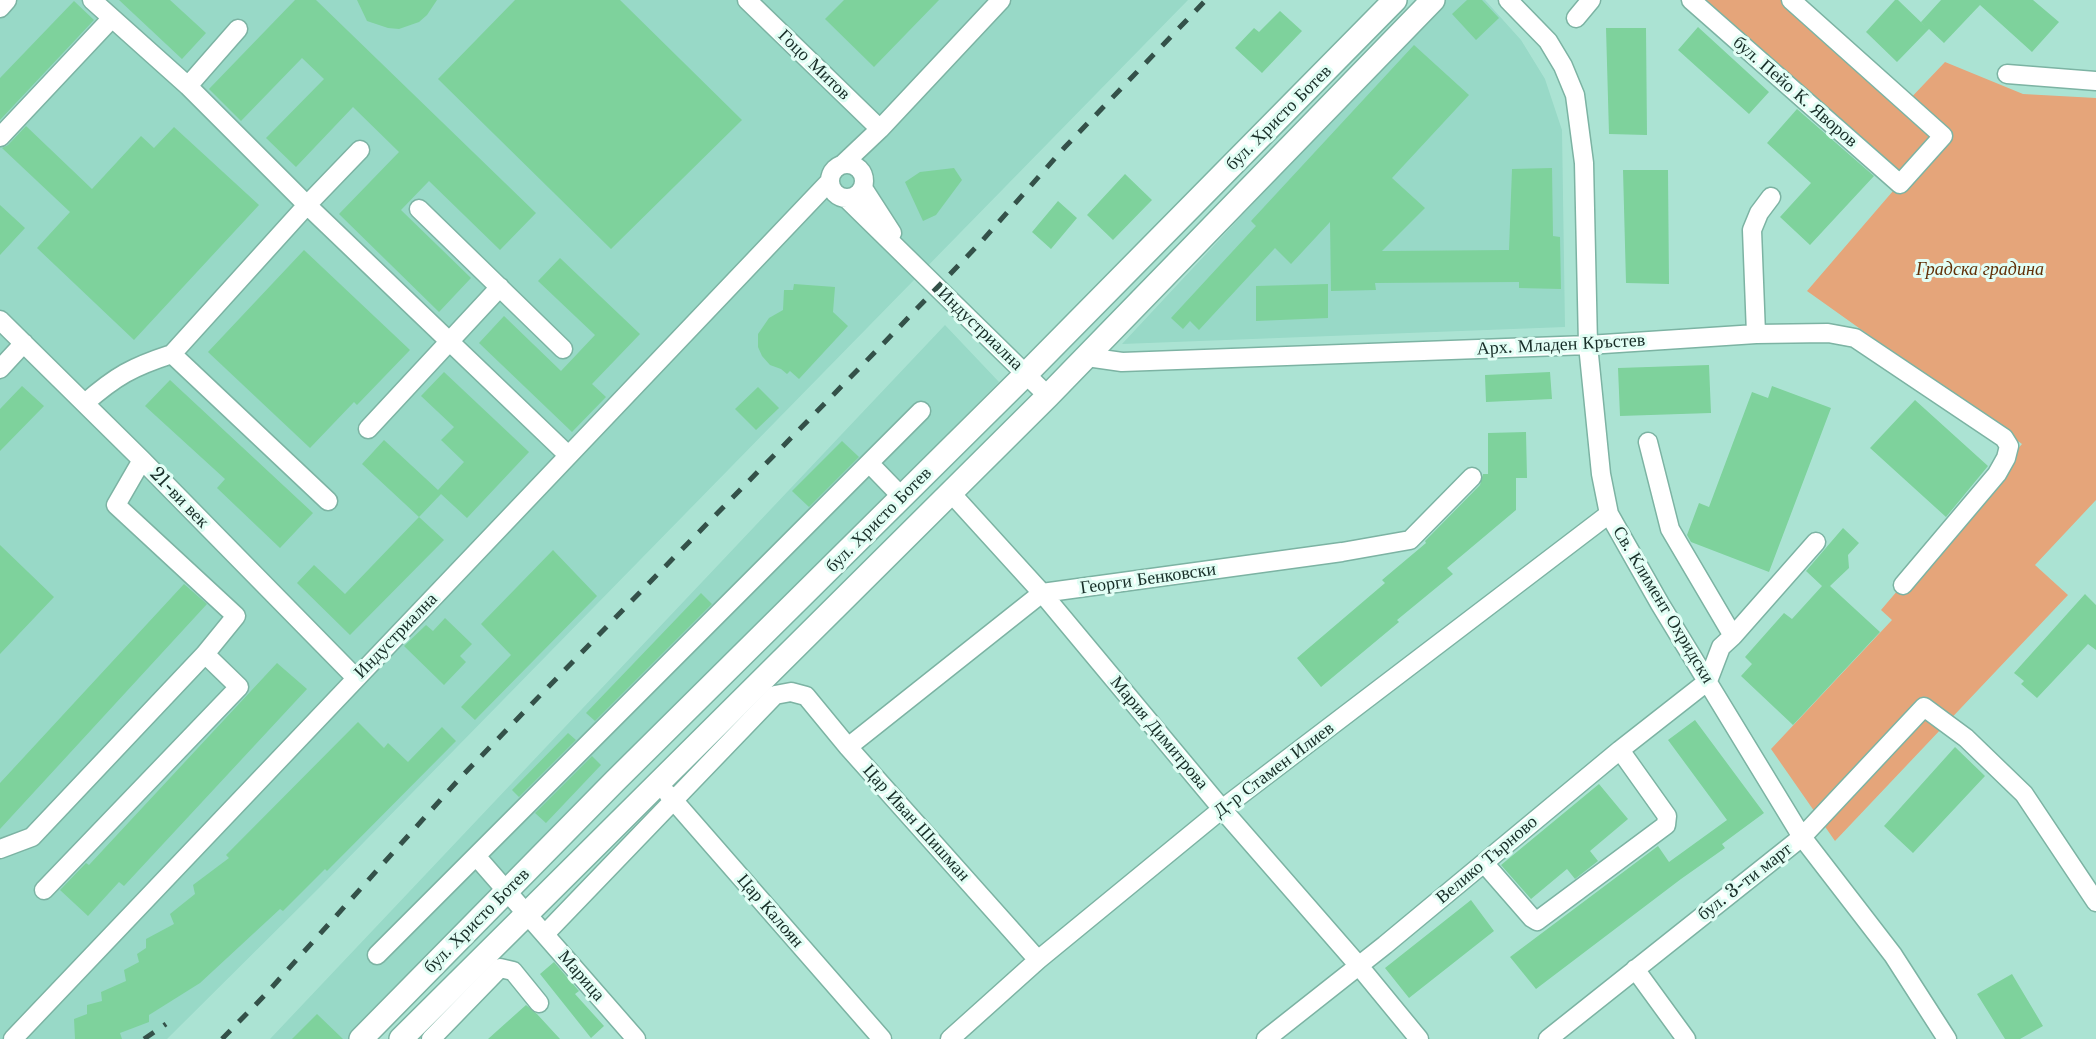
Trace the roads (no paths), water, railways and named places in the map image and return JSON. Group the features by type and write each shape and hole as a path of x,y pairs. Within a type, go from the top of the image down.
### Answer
{"main road":[{"name":"бул. Христо Ботев","path":"361,1039 615,781 1026,374 1395,0"},
{"name":"бул. Христо Ботев","path":"401,1039 1048,396 1433,0"}],"street":[{"path":"0,8 7,0"},
{"path":"92,0 188,86 307,205 568,455"},
{"name":"Гоцо Митов","path":"747,0 880,129"},
{"path":"880,129 863,184 856,196 838,191 834,170 880,129 1001,0"},
{"name":"Св. Климент Охридски","path":"1508,0 1548,41 1563,66 1575,95 1584,163 1588,345 1601,474 1609,514 1660,604 1802,837 1893,955 1947,1039"},
{"path":"1576,18 1591,0"},
{"name":"бул. Пейо К. Яворов","path":"1691,0 1900,184 1943,136 1791,0"},
{"path":"0,137 113,18"},
{"path":"188,86 238,29"},
{"path":"2007,74 2096,81"},
{"path":"85,403 125,371 172,354 360,150"},
{"path":"843,164 858,167 863,175 863,184"},
{"name":"Индустриална","path":"863,184 911,262"},
{"name":"Индустриална","path":"13,1039 779,232 838,191 1048,396"},
{"path":"1756,334 1752,230 1759,213 1772,197"},
{"path":"419,209 563,349"},
{"path":"368,429 500,287"},
{"name":"21-ви век","path":"0,320 356,678"},
{"name":"Арх. Младен Кръстев","path":"1087,356 1122,362 1588,345 1756,334 1828,333 1855,338 2004,438 2009,446 1997,474 1902,584"},
{"path":"0,369 24,343"},
{"path":"172,354 328,501"},
{"path":"377,956 921,411"},
{"path":"1647,442 1670,529 1733,636"},
{"path":"0,849 32,837 205,654 236,616 116,505 142,460"},
{"path":"870,464 902,497"},
{"name":"Георги Бенковски","path":"1042,593 1342,552 1410,540 1472,477"},
{"name":"Мария Димитрова","path":"951,493 1042,593 1419,1039"},
{"name":"Д-р Стамен Илиев","path":"950,1039 1038,960 1222,809 1609,514"},
{"path":"1708,681 1721,648 1816,542"},
{"path":"848,747 1042,593"},
{"path":"44,890 239,687 205,654"},
{"name":"Велико Търново","path":"1266,1039 1708,681"},
{"name":"Цар Иван Шишман","path":"674,801 775,695 791,692 806,696 848,747 1038,960"},
{"name":"бул. 3-ти март","path":"1548,1039 1802,837 1924,707 1966,738 2024,794 2096,902"},
{"path":"1484,863 1537,921 1666,825 1667,816 1620,750"},
{"name":"Цар Калоян","path":"658,783 882,1039"},
{"path":"545,934 674,801"},
{"name":"Марица","path":"476,856 636,1039"},
{"path":"431,1039 500,968 513,971 539,1003"},
{"path":"1636,969 1686,1039"}],"railway":[{"path":"222,1039 265,995 461,777 981,242 1065,147 1206,0"},
{"path":"144,1039 166,1024"}],"park label":[{"name":"Градска градина","path":"1980,270"}]}
